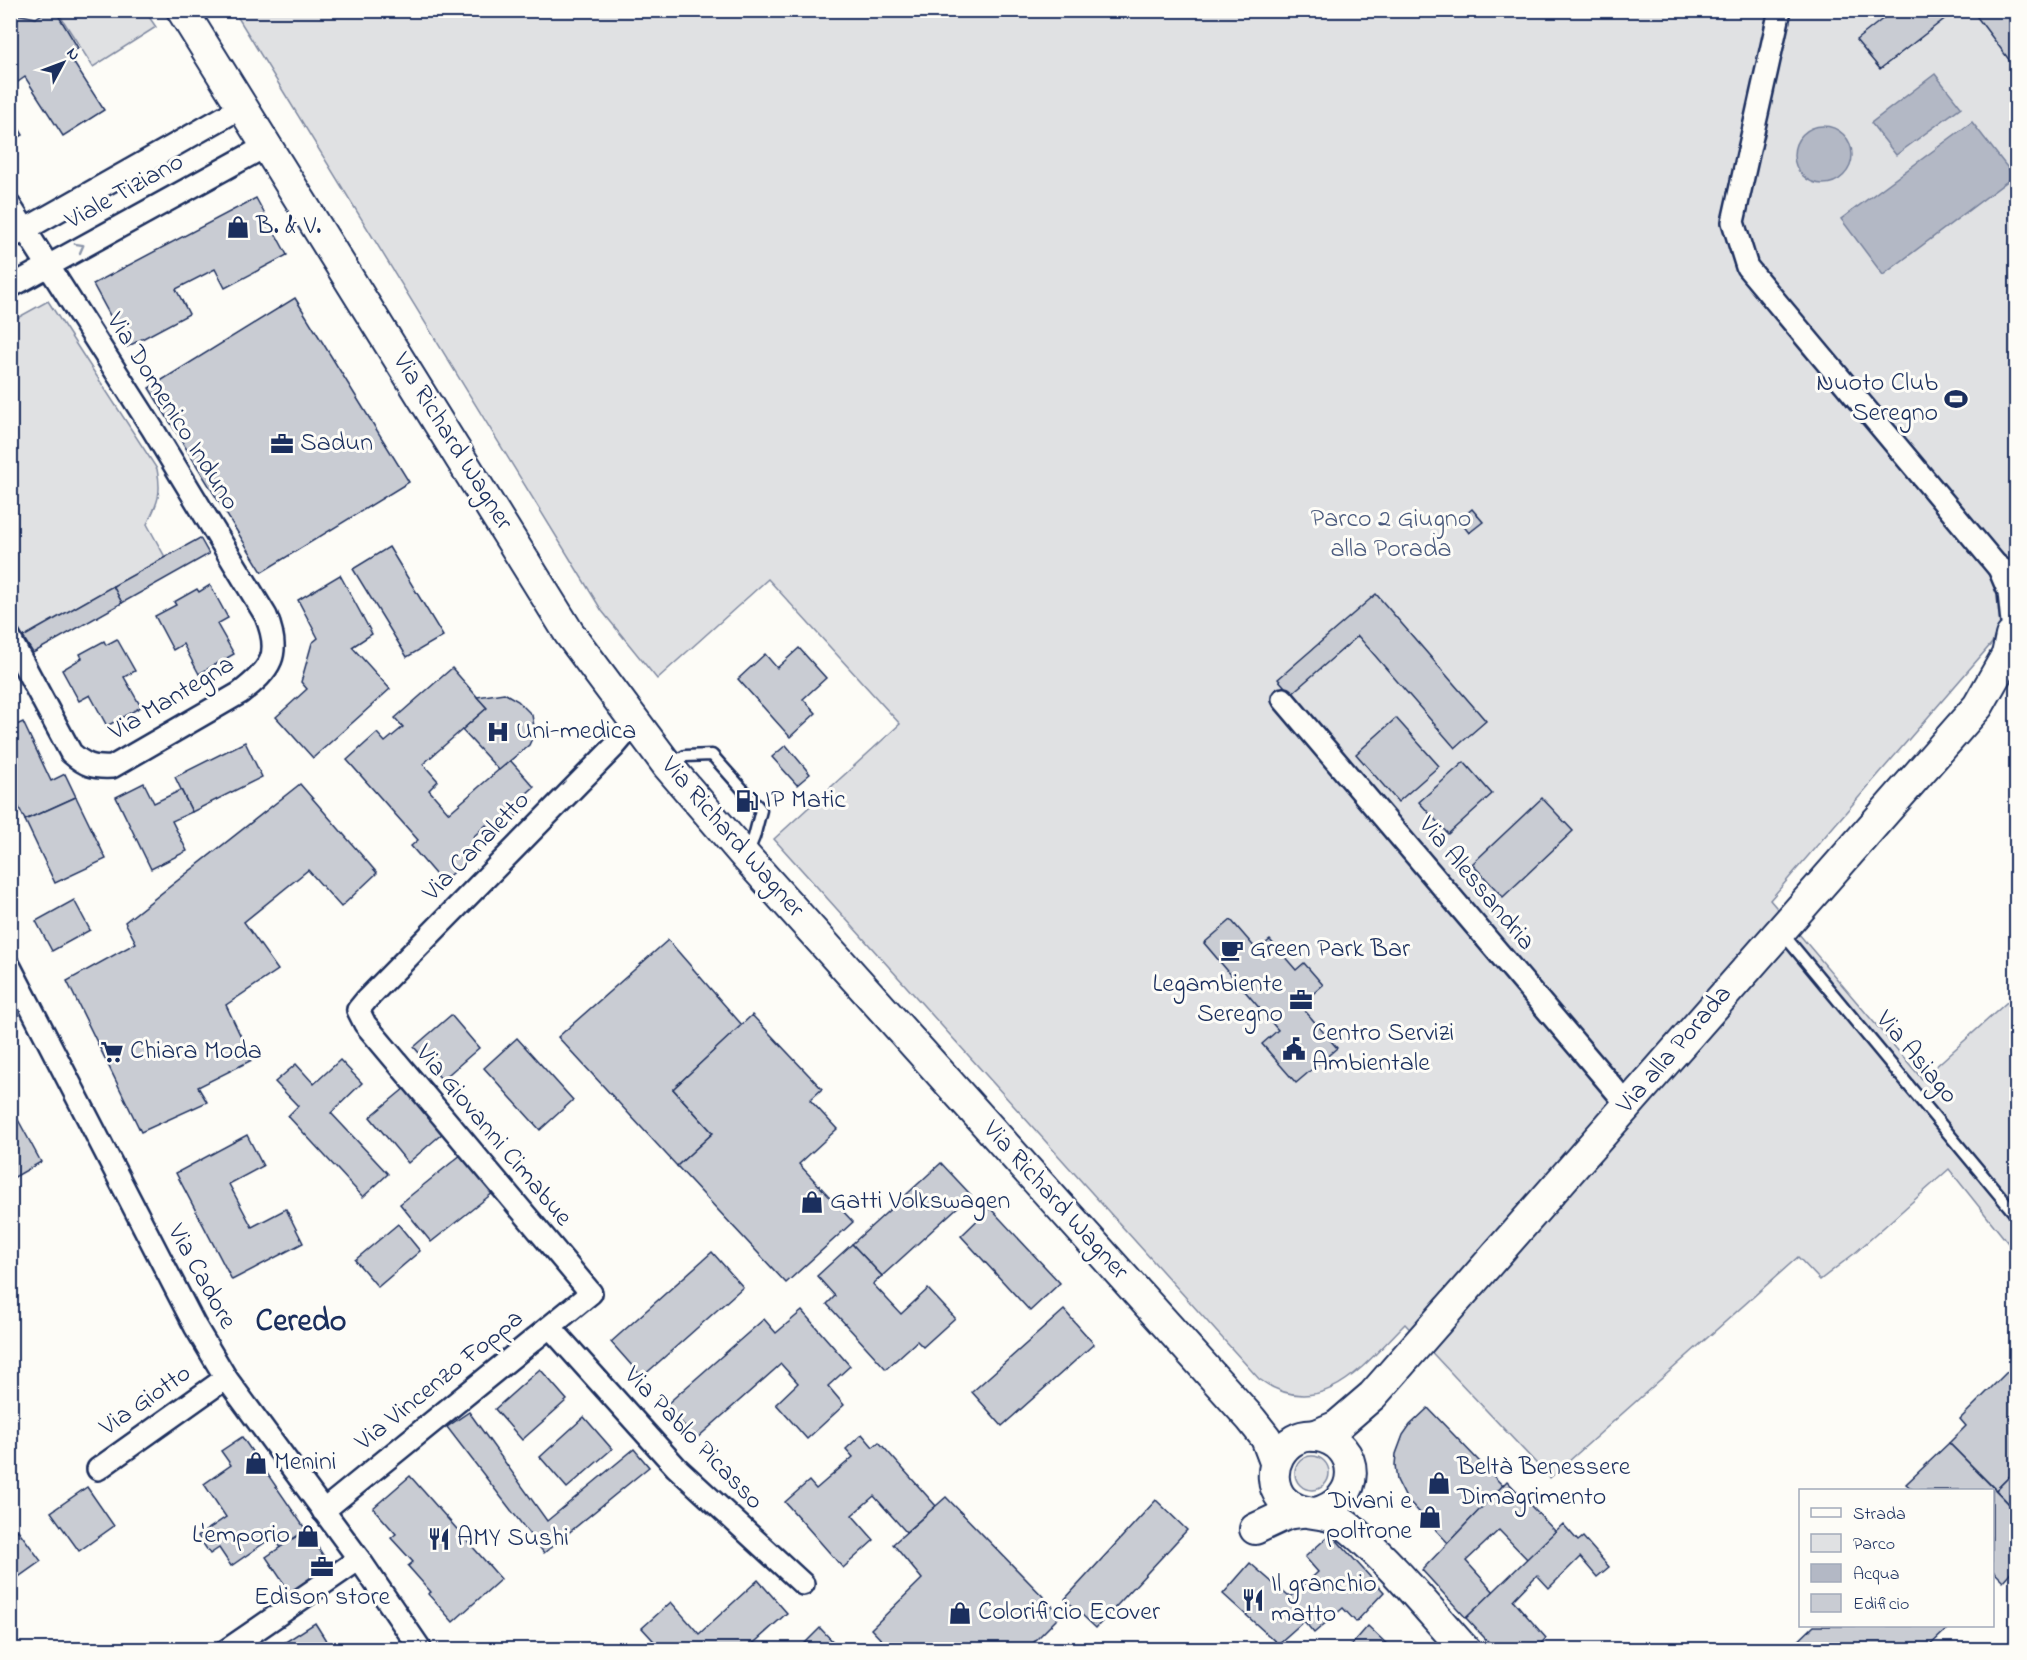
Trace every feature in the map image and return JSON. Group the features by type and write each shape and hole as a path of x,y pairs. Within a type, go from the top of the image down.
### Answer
{"street":[{"name":"Via Richard Wagner","path":"182,10 569,633 635,722 668,766 746,856 1251,1419 1266,1438 1275,1474"},
{"path":"1780,10 1773,31 1733,222 1748,267 1997,566 2009,592 2014,631"},
{"name":"Viale Tiziano","path":"18,234 242,107"},
{"name":"Viale Tiziano","path":"10,287 266,146"},
{"name":"Via Domenico Induno","path":"10,206 18,234 48,265 152,428 266,616 273,633 275,651"},
{"path":"1997,566 2016,578"},
{"name":"Via alla Porada","path":"1308,1436 1337,1426 1373,1395 1978,706 2007,655 2014,631"},
{"name":"Via Mantegna","path":"10,639 71,753 82,762 97,768 112,767 240,693 259,678 269,665 275,651"},
{"name":"Via alla Porada","path":"1978,706 2016,682"},
{"name":"Via Alessandria","path":"1283,699 1628,1104"},
{"name":"Via Canaletto","path":"358,1010 613,748 635,722"},
{"name":"Via Cadore","path":"10,967 15,989 195,1326 226,1378 360,1559 421,1650"},
{"name":"Via Giovanni Cimabue","path":"358,1010 365,1024 591,1293"},
{"name":"Via Vincenzo Foppa","path":"323,1511 591,1293"},
{"name":"Via Pablo Picasso","path":"550,1327 676,1467 803,1584"},
{"name":"Via Giotto","path":"98,1469 226,1378"},
{"name":"Via alla Porada","path":"1351,1474 1361,1419 1373,1395"},
{"name":"Via Richard Wagner","path":"1251,1419 1273,1431 1308,1436"},
{"path":"1351,1474 1346,1493 1338,1503 1327,1510 1287,1514 1255,1529 1266,1512 1281,1451 1290,1442 1308,1436 1327,1438 1338,1445 1346,1455 1351,1474 1359,1519 1383,1558"},
{"path":"1275,1474 1282,1498 1291,1506 1334,1518 1350,1528 1383,1558 1465,1650"},
{"path":"227,1650 360,1559"}],"lane":[{"path":"668,766 685,756 712,755 761,810 746,856"},
{"name":"Via Asiago","path":"1780,931 2016,1215"}],"green space":[{"path":"57,11 145,11 156,27 93,67"},
{"name":"Parco 2 Giugno alla Porada","path":"234,11 2016,11 2016,607 1995,635 1992,643 1770,900 1922,1079 2016,994 2016,1253 1949,1169 1855,1253 1820,1280 1798,1257 1550,1478 1405,1324 1357,1371 1340,1384 1322,1392 1302,1395 1281,1391 1259,1379 774,839 900,724 768,579 657,679 602,611"},
{"path":"48,301 157,469 158,498 147,524 165,557 23,637 10,612 10,322"},
{"path":"1312,1456 1324,1461 1329,1473 1324,1485 1312,1490 1300,1485 1295,1473 1300,1461"}],"water":[{"path":"1935,74 1961,107 1896,155 1871,123"},
{"path":"1972,122 2014,176 1883,275 1841,219"},
{"path":"1817,126 1829,126 1844,134 1852,149 1852,161 1844,176 1829,184 1817,184 1802,176 1794,161 1794,149 1802,134"}],"building":[{"path":"48,10 55,10 78,48 68,54 104,110 63,136 25,77 15,84 10,79 11,13 36,18"},
{"path":"1894,10 1956,10 1880,69 1856,40"},
{"path":"1977,10 2016,10 2016,69 1974,13"},
{"path":"10,114 23,135 10,142"},
{"path":"256,198 287,255 225,288 215,269 176,289 189,314 127,347 93,284"},
{"path":"295,298 409,482 262,572 149,388"},
{"path":"1472,509 1483,522 1469,533 1459,520"},
{"path":"200,538 209,554 122,603 113,586"},
{"path":"389,547 443,636 407,657 353,569"},
{"path":"340,575 372,634 352,647 390,689 313,758 276,717 307,689 301,682 312,643 318,638 298,600"},
{"path":"210,585 228,618 217,624 234,654 199,674 183,644 173,650 155,616 176,605 174,602 197,589 199,592"},
{"path":"113,586 122,603 33,653 23,637"},
{"path":"1376,594 1486,721 1455,748 1358,636 1291,694 1278,679"},
{"path":"117,639 135,671 124,677 141,707 107,726 90,695 79,701 62,670 82,658 80,654 104,641 106,645"},
{"path":"799,648 826,678 803,699 816,713 790,737 738,679 765,654 777,668"},
{"path":"452,668 487,708 423,764 438,781 429,790 449,813 510,760 534,787 526,794 533,801 494,835 486,825 473,837 478,844 466,854 469,858 442,882 411,846 418,840 347,760 377,733 385,742 403,727 395,718"},
{"path":"504,693 518,701 532,715 535,732 529,745 499,770 462,730 487,708 477,697"},
{"path":"1396,718 1439,766 1398,802 1356,754"},
{"path":"23,722 51,781 65,774 76,797 25,820 10,789 10,728"},
{"path":"245,742 262,777 192,812 175,777"},
{"path":"786,745 810,774 797,785 772,757"},
{"path":"1464,762 1492,794 1448,834 1419,802"},
{"path":"144,783 154,803 181,790 192,812 172,821 187,851 151,869 116,797"},
{"path":"300,784 377,873 341,907 308,870 244,922 278,970 226,1005 252,1060 198,1087 207,1102 141,1132 67,981 136,943 125,922"},
{"path":"76,797 106,859 55,883 25,820"},
{"path":"1542,798 1573,831 1503,897 1472,864"},
{"path":"74,900 90,930 52,951 36,921"},
{"path":"1231,920 1257,950 1270,940 1296,970 1304,963 1323,985 1300,1005 1337,1048 1296,1083 1262,1044 1278,1030 1204,943"},
{"path":"668,940 742,1025 673,1089 713,1133 677,1166 558,1037"},
{"path":"451,1015 479,1048 442,1080 414,1047"},
{"path":"752,1015 822,1089 810,1100 837,1129 799,1164 853,1222 786,1283 677,1166 713,1133 673,1089"},
{"path":"517,1038 573,1100 540,1130 484,1068"},
{"path":"340,1060 362,1083 331,1113 388,1174 363,1197 288,1116 298,1106 275,1082 296,1064 314,1084"},
{"path":"405,1088 443,1133 408,1163 370,1117"},
{"path":"10,1105 41,1162 13,1178 10,1173"},
{"path":"247,1135 263,1166 229,1184 252,1227 286,1209 303,1243 232,1280 176,1173"},
{"path":"467,1150 498,1189 431,1242 400,1204"},
{"path":"941,1163 971,1195 882,1276 852,1244"},
{"path":"990,1208 1060,1283 1030,1311 961,1236"},
{"path":"398,1224 420,1251 378,1287 355,1260"},
{"path":"852,1244 882,1276 873,1284 901,1314 928,1289 955,1318 923,1347 917,1341 886,1369 827,1304 835,1296 817,1276"},
{"path":"712,1252 743,1287 642,1377 611,1342"},
{"path":"1064,1310 1094,1344 1002,1426 972,1392"},
{"path":"802,1311 850,1366 828,1386 844,1405 807,1439 776,1404 798,1383 781,1364 696,1439 666,1405 764,1319 776,1333"},
{"path":"2016,1363 2016,1470 1996,1490 1949,1443 1966,1426 1960,1419"},
{"path":"540,1369 567,1400 522,1440 495,1409"},
{"path":"1428,1408 1503,1486 1448,1543 1406,1498 1397,1480 1396,1454 1403,1435"},
{"path":"469,1412 547,1521 634,1449 649,1467 544,1553 447,1427"},
{"path":"584,1417 612,1449 567,1488 540,1457"},
{"path":"862,1434 873,1447 879,1442 936,1506 906,1532 874,1496 852,1515 874,1540 843,1568 785,1502 809,1481 816,1489 853,1457 846,1449"},
{"path":"242,1437 306,1530 280,1548 273,1537 231,1566 219,1548 210,1554 198,1536 226,1517 204,1484 231,1465 221,1451"},
{"path":"1949,1443 2016,1511 2016,1566 2003,1581 1994,1572 1994,1489 1912,1489 1906,1484"},
{"path":"2016,1470 2016,1511 1996,1490"},
{"path":"410,1476 501,1579 453,1622 428,1594 431,1592 408,1566 413,1562 391,1538 396,1534 373,1508"},
{"path":"1507,1481 1556,1532 1528,1560 1499,1530 1466,1561 1494,1592 1466,1618 1422,1570"},
{"path":"87,1487 114,1526 79,1551 51,1512"},
{"path":"946,1497 1061,1615 1026,1650 891,1650 871,1629 922,1579 893,1544"},
{"path":"1156,1500 1187,1530 1096,1628 1065,1599"},
{"path":"1563,1524 1578,1541 1583,1537 1609,1567 1597,1577 1580,1557 1549,1588 1537,1575 1513,1600 1546,1638 1535,1650 1496,1650 1466,1618"},
{"path":"18,1530 41,1561 10,1583 10,1536"},
{"path":"306,1530 325,1558 322,1573 291,1594 266,1557"},
{"path":"1331,1534 1384,1592 1356,1622 1343,1608 1314,1633 1304,1621 1278,1644 1223,1594 1250,1563 1288,1596 1292,1596 1318,1572 1305,1557"},
{"path":"758,1580 787,1613 746,1650 662,1650 642,1628 671,1602 699,1634"},
{"path":"315,1623 332,1650 273,1650"},
{"path":"1368,1626 1393,1650 1347,1650"},
{"path":"1813,1627 1942,1627 1946,1630 1925,1650 1789,1650"},
{"path":"820,1628 841,1650 798,1650"}],"place":[{"name":"B. & V.","path":"238,227"},
{"name":"Nuoto Club Seregno","path":"1956,399"},
{"name":"Sadun","path":"282,444"},
{"name":"Uni-medica","path":"498,732"},
{"name":"IP Matic","path":"747,801"},
{"name":"Green Park Bar","path":"1232,950"},
{"name":"Legambiente Seregno","path":"1301,1000"},
{"name":"Centro Servizi Ambientale","path":"1294,1049"},
{"name":"Chiara Moda","path":"112,1052"},
{"name":"Gatti Volkswagen","path":"812,1202"},
{"name":"Menini","path":"256,1463"},
{"name":"Beltà Benessere Dimagrimento","path":"1439,1483"},
{"name":"Divani e poltrone","path":"1430,1517"},
{"name":"L'emporio","path":"308,1536"},
{"name":"AMY Sushi","path":"439,1539"},
{"name":"Edison store","path":"322,1567"},
{"name":"Il granchio matto","path":"1253,1600"},
{"name":"Colorificio Ecover","path":"960,1613"}],"district":[{"name":"Ceredo","path":"301,1322"}]}
